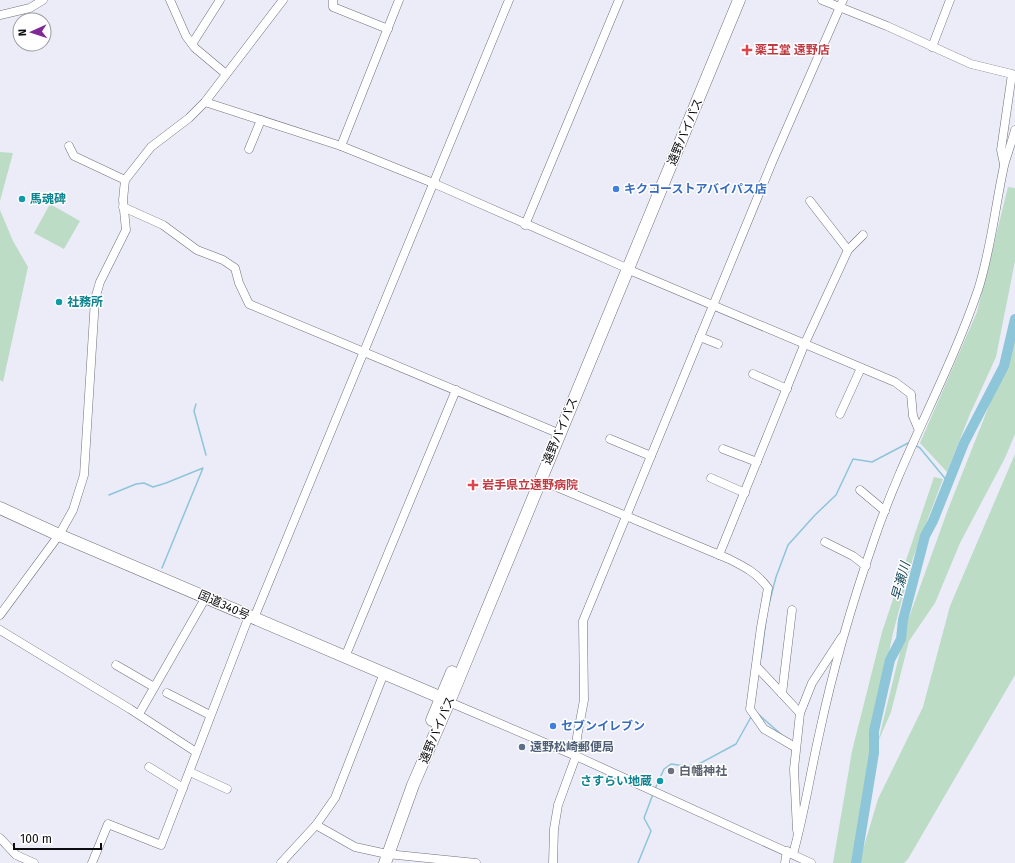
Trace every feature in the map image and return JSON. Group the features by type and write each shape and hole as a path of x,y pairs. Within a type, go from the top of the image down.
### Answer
{"highway":[{"name":"遠野バイパス","path":"383,858 396,809 540,480 732,0"},
{"name":"遠野バイパス","path":"445,700 553,431 739,0"},
{"name":"国道340号","path":"0,508 59,535 445,700"}],"street":[{"path":"0,15 30,8 43,0"},
{"path":"170,0 186,36 192,44 226,74"},
{"path":"192,44 220,0"},
{"path":"0,615 59,535 73,510 84,475 95,299 100,282 126,230 123,207 123,190 125,180 151,147 189,118 205,102 283,0"},
{"path":"333,0 333,7 388,29"},
{"path":"342,146 399,0"},
{"path":"92,863 108,824 161,845 190,772 210,715 509,0"},
{"path":"525,225 619,0"},
{"path":"822,0 841,3 971,64 1012,74 1001,150 1004,165"},
{"path":"932,47 950,0"},
{"path":"553,863 554,829 558,805 576,756 577,737 584,700 583,621 700,337 841,3"},
{"path":"205,102 342,146 433,183 525,225 895,382 911,394 914,416 918,428"},
{"path":"249,149 261,120"},
{"path":"785,863 793,854 798,837 819,735 846,630 866,566 885,511 918,428 962,334 978,288 986,259 1004,165 1015,130"},
{"path":"69,146 74,156 125,180"},
{"path":"810,201 848,250"},
{"path":"123,207 163,225 197,250 223,260 235,268 239,283 249,304 553,431"},
{"path":"719,555 805,343 848,250 863,235"},
{"path":"700,337 718,344"},
{"path":"840,414 861,368"},
{"path":"753,374 787,389"},
{"path":"346,657 456,390"},
{"path":"610,439 651,456"},
{"path":"723,450 757,462"},
{"path":"711,478 744,493"},
{"path":"540,480 719,555 750,569 760,577 768,588 750,709 764,729 795,747"},
{"path":"860,490 885,511"},
{"path":"826,542 853,556 866,566"},
{"path":"138,714 206,597"},
{"path":"782,694 792,610"},
{"path":"0,630 138,714 196,752"},
{"path":"798,837 794,769 795,747 800,713 812,683 846,630"},
{"path":"116,664 154,687"},
{"path":"756,666 800,713"},
{"path":"281,863 316,825 335,798 384,673"},
{"path":"167,692 210,715"},
{"path":"445,700 576,756 811,863"},
{"path":"149,767 183,788"},
{"path":"190,772 226,789"},
{"path":"316,825 355,847 383,858 476,863"},
{"path":"0,838 16,855 34,863"}],"green space":[{"path":"0,152 13,153 0,201"},
{"path":"1008,187 1015,188 1015,261 996,357 970,414 947,472 920,443 977,312"},
{"path":"50,204 80,221 64,249 34,233"},
{"path":"0,210 13,241 28,267 3,382 0,380"},
{"path":"1015,340 1015,434 1005,458 960,543 935,603 909,641 891,712 878,742 907,623 947,512"},
{"path":"1015,454 1015,675 908,859 904,863 859,863 878,799 923,707 950,606"},
{"path":"934,477 943,479 913,558 893,633 872,732 862,819 852,863 833,863 852,751 882,632"}],"waterway":[{"name":"早瀬川","path":"856,863 874,753 874,731 890,660 901,639 903,620 925,536 933,521 964,443 1004,366 1015,319"},
{"path":"196,404 194,411 206,455"},
{"path":"768,608 776,577 788,545 815,515 836,495 853,459 872,462 910,442"},
{"path":"915,445 920,448 948,482"},
{"path":"109,495 136,484 144,483 153,487 203,468 162,568"},
{"path":"761,658 766,620"},
{"path":"757,713 783,736"},
{"path":"655,789 664,769 671,764 685,766 697,765 736,744 751,717"},
{"path":"638,863 651,831 644,818 653,794"}],"place":[{"name":"薬王堂 遠野店","path":"747,50"},
{"name":"キクコーストアバイパス店","path":"616,189"},
{"name":"馬魂碑","path":"22,199"},
{"name":"社務所","path":"59,302"},
{"name":"岩手県立遠野病院","path":"473,485"},
{"name":"セブンイレブン","path":"553,726"},
{"name":"遠野松崎郵便局","path":"522,747"},
{"name":"白幡神社","path":"671,771"},
{"name":"さすらい地蔵","path":"660,781"}]}
